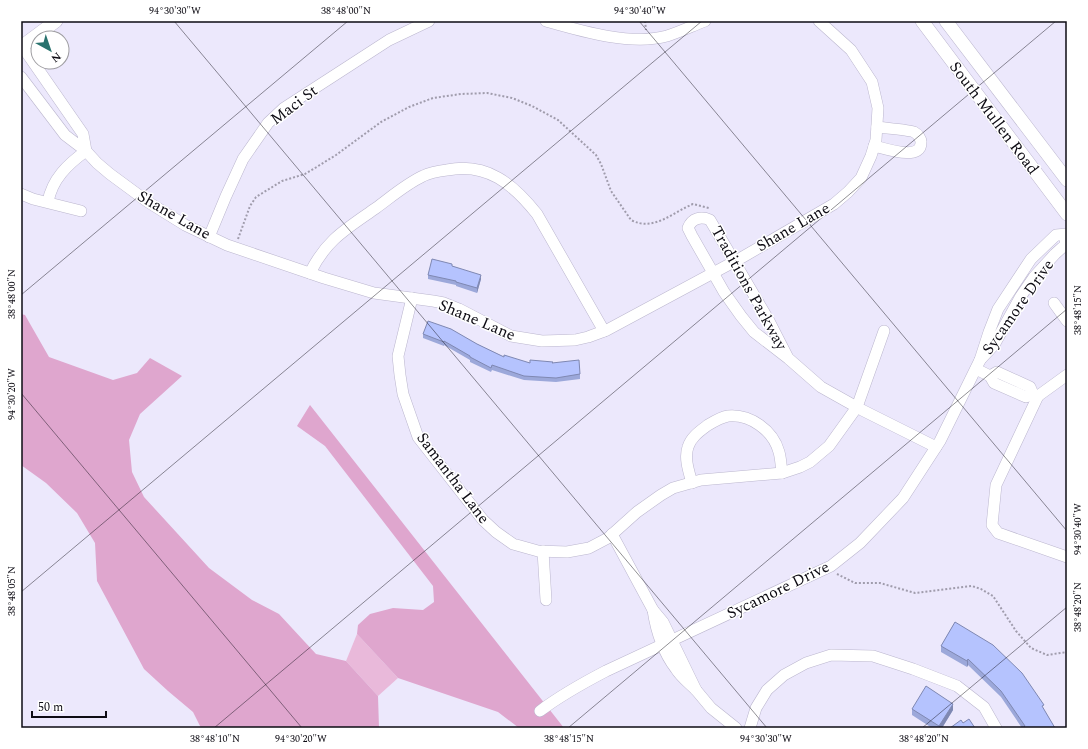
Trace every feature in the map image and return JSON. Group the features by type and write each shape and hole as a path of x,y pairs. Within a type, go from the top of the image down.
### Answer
{"street":[{"path":"48,202 50,192 61,172 86,151 83,134 22,46 56,21"},
{"name":"Maci St","path":"209,236 243,159 268,123 284,108 389,40 429,21"},
{"path":"546,21 587,33 634,39 666,36 704,21"},
{"name":"Shane Lane","path":"21,77 65,135 86,151 110,174 172,218 209,236 228,245 310,274 374,293 433,301 449,305 511,336 527,340 568,340 588,337 604,331 735,261 834,204 861,178 871,156 877,127 878,108 872,82 852,50 819,21"},
{"name":"South Mullen Road","path":"922,21 1067,214"},
{"name":"South Mullen Road","path":"946,21 1067,180"},
{"path":"874,146 909,154 917,151 921,142 919,136 914,132 877,127"},
{"path":"310,274 321,253 337,235 406,186 426,175 440,171 456,168 474,168 500,178 512,187 533,208 604,331"},
{"path":"21,194 81,211"},
{"name":"Traditions Parkway","path":"789,359 735,261 710,220 703,217 690,223 688,228 713,273 732,304 754,332 789,359 821,387 857,408 936,447"},
{"name":"Sycamore Drive","path":"540,711 553,701 583,683 831,566 860,543 903,498 936,447 978,364 998,309 1031,259 1056,236 1067,234 1065,245 1034,277 1021,296 994,345 978,364"},
{"path":"1011,289 1021,296"},
{"name":"Samantha Lane","path":"412,298 398,356 403,394 418,437 496,532 513,544 538,551 567,552 589,548 612,534 637,512 673,488 701,480 782,473 800,468 810,462 829,446 857,408 884,331"},
{"path":"1054,303 1067,321"},
{"path":"978,364 990,376 997,372 1030,387 1035,395"},
{"path":"1067,375 1035,395 996,485 992,525 998,533 1067,557"},
{"path":"692,483 686,458 688,446 696,433 726,416 740,417 756,422 765,431 774,442 779,452 782,473"},
{"path":"612,534 653,610 656,626 668,643 676,670 712,708 736,728"},
{"path":"543,551 546,600"},
{"path":"750,728 756,708 767,690 784,675 806,663 831,655 873,656 913,669 957,686 984,707 996,728"}],"path":[{"path":"238,240 250,206 256,197 282,181 305,174 336,155 381,122 409,107 433,98 451,94 487,93 512,98 551,115 596,155 611,191 635,222 650,225 663,220 693,204 709,208"},
{"path":"837,574 855,583 880,583 915,593 972,586 981,588 993,596 1016,631 1031,648 1047,655 1067,652"}],"shaded area":[{"path":"21,314 25,315 49,357 113,380 137,373 150,358 182,376 140,414 129,440 132,472 144,497 209,568 252,600 279,614 316,654 346,661 378,696 379,728 201,728 193,712 144,669 97,581 95,543 77,513 46,483 21,465"},
{"path":"310,405 564,728 519,728 498,712 398,678 357,634 358,625 370,614 393,608 423,610 434,602 433,586 325,446 297,426"},
{"path":"357,634 398,678 378,696 346,661"}],"building":[{"path":"432,259 452,264 452,266 481,275 477,288 456,281 428,275"},
{"path":"428,321 451,329 504,357 504,355 530,363 530,360 553,362 552,363 579,360 580,374 556,378 524,376 492,365 491,368 444,341 423,334"},
{"path":"955,622 993,645 1022,673 1044,705 1042,706 1055,728 1023,728 1025,726 1001,691 968,659 967,661 941,646"},
{"path":"926,686 953,704 939,726 912,709"},
{"path":"969,719 975,728 950,728 961,720 963,723"}]}
